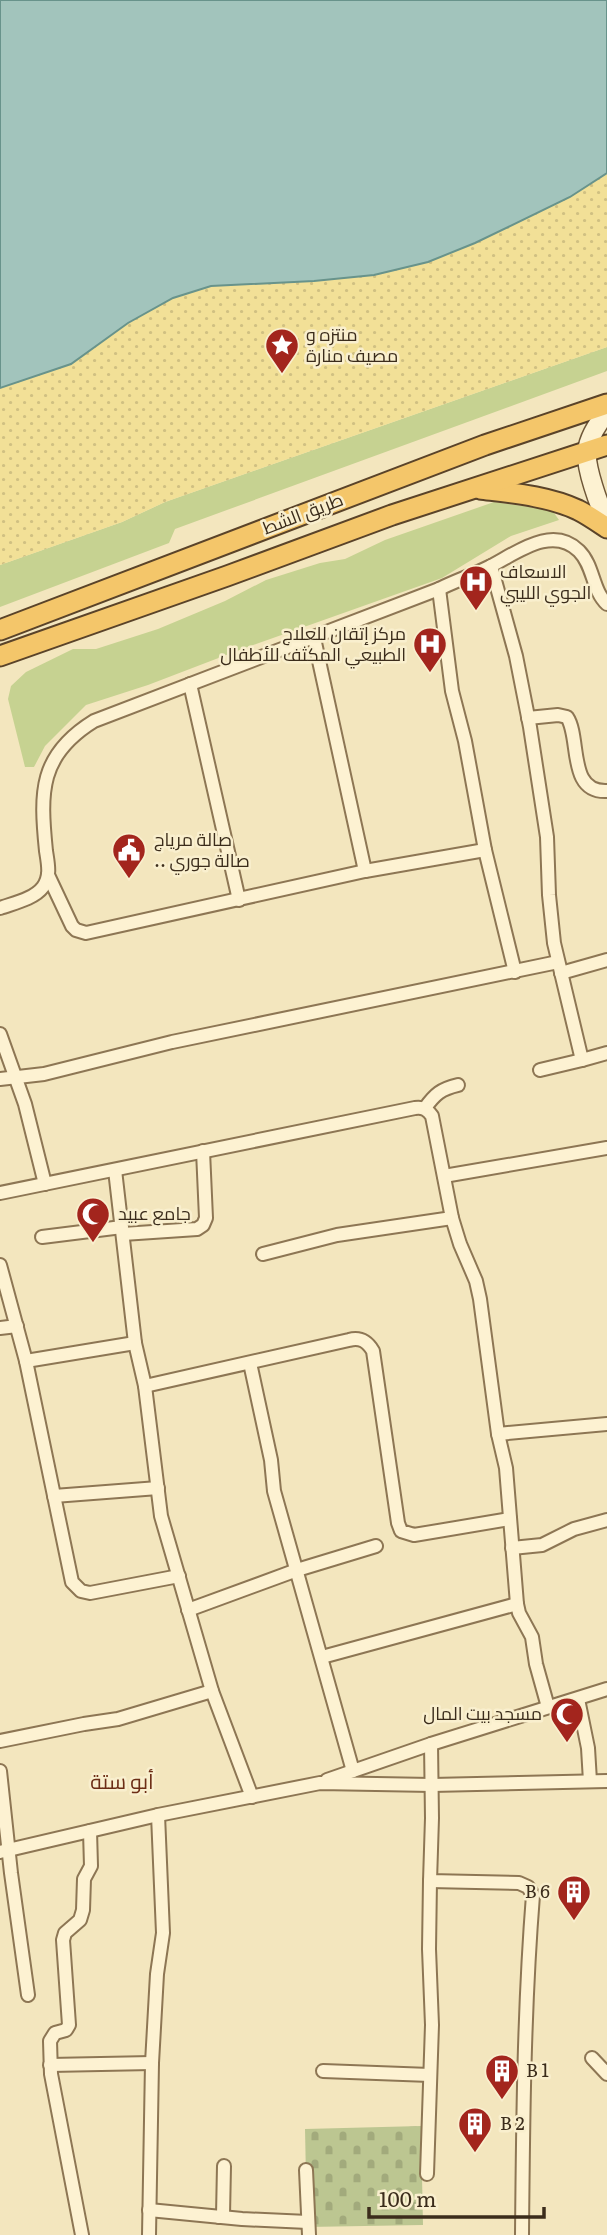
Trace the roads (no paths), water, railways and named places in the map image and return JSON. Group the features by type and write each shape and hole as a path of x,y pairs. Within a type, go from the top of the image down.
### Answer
{"highway":[{"name":"طريق الشط","path":"0,629 377,485 607,404"},
{"name":"طريق الشط","path":"0,656 472,488 607,445"},
{"path":"472,488 527,495 568,506 607,528"}],"main road":[{"path":"607,412 601,431 587,452 595,491 607,520"},
{"path":"561,419 601,431"}],"street":[{"path":"485,850 365,872 92,932 81,932 69,922 48,875 43,796 49,771 61,749 80,729 94,721 439,589 491,566 527,546 546,541 561,541 575,548 585,558 599,594 607,604"},
{"path":"491,566 516,656 528,718 547,837 548,895 554,943 582,1060"},
{"path":"439,589 452,691 465,741 485,850 515,972"},
{"path":"314,638 365,872"},
{"path":"190,684 239,900"},
{"path":"528,718 558,715 566,717 571,724 577,762 583,779 593,789 607,791"},
{"path":"0,908 34,895 43,887 48,875"},
{"path":"0,1079 44,1074 172,1042 515,972 607,960"},
{"path":"0,1034 16,1077 45,1184"},
{"path":"540,1070 607,1053"},
{"path":"425,1108 434,1094 441,1089 458,1085"},
{"path":"0,1193 425,1108 432,1116 452,1219 478,1290 498,1434 506,1468 517,1604 532,1637 536,1664 548,1707"},
{"path":"444,1175 607,1148"},
{"path":"42,1237 122,1230 197,1229 203,1225 206,1218 203,1152"},
{"path":"115,1170 135,1343 145,1386 161,1516 212,1691 252,1797"},
{"path":"263,1254 337,1235 452,1219"},
{"path":"0,1265 26,1361 72,1582 81,1591 94,1593 179,1576"},
{"path":"0,1328 17,1326"},
{"path":"145,1386 360,1339 373,1351 401,1531 414,1535 510,1519"},
{"path":"26,1361 135,1343"},
{"path":"250,1363 271,1460 274,1491 353,1771"},
{"path":"498,1434 607,1424"},
{"path":"54,1496 158,1488"},
{"path":"512,1548 542,1545 574,1529 607,1520"},
{"path":"188,1610 297,1570 376,1546"},
{"path":"322,1657 517,1604"},
{"path":"5,1851 158,1815 320,1783 431,1744 607,1689"},
{"path":"0,1741 118,1719 212,1691"},
{"path":"578,1699 588,1748 590,1781"},
{"path":"427,2174 432,2025 429,1949 431,1744"},
{"path":"0,1771 5,1851 28,1995"},
{"path":"320,1783 432,1785 607,1781"},
{"path":"149,2235 152,2063 157,1974 163,1933 158,1815"},
{"path":"82,2235 50,2065 50,2041 55,2033 66,2030 69,2025 63,1940 65,1933 80,1920 83,1910 84,1879 91,1866 90,1831"},
{"path":"430,1881 519,1883 528,1887 533,1895 524,2072 522,2235"},
{"path":"592,2058 607,2074"},
{"path":"50,2065 152,2063"},
{"path":"323,2071 429,2075"},
{"path":"219,2217 223,2215 224,2166"},
{"path":"149,2210 308,2228 306,2170"}],"water":[{"path":"0,0 607,0 607,173 570,197 475,243 428,262 374,275 211,286 173,298 128,323 71,364 0,388"}],"place":[{"name":"منتزه و مصيف منارة","path":"282,375"},
{"name":"الاسعاف الجوي الليبي","path":"476,612"},
{"name":"مركز إتقان للعلاج الطبيعي المكثف للأطفال","path":"430,674"},
{"name":"صالة مرياج .. صالة جوري","path":"129,880"},
{"name":"جامع عبيد","path":"93,1244"},
{"name":"مسجد بيت المال","path":"567,1744"},
{"name":"B 6","path":"574,1922"},
{"name":"B 1","path":"502,2101"},
{"name":"B 2","path":"475,2154"}],"district":[{"name":"أبو ستة","path":"122,1782"}]}
